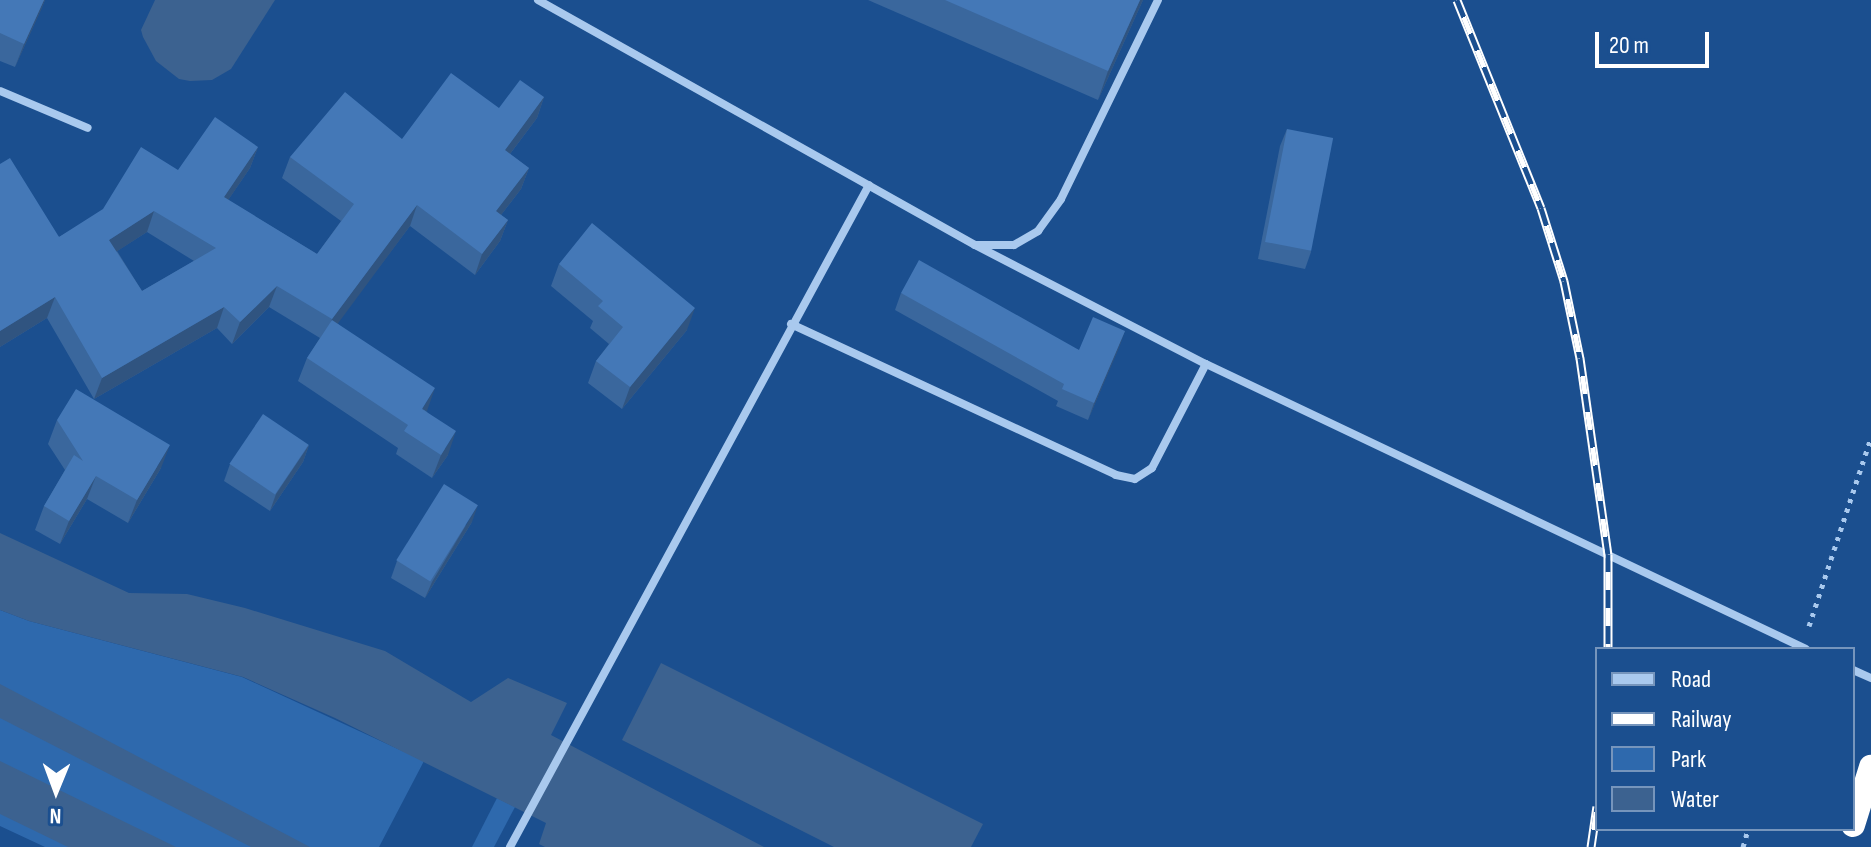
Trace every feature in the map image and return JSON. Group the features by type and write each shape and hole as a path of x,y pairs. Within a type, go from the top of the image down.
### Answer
{"highway":[{"path":"1855,818 1871,767"}],"street":[{"path":"538,0 975,245 1206,364 1802,647"},
{"path":"975,245 1014,245 1038,231 1061,199 1158,0"},
{"path":"0,91 88,128"},
{"path":"510,847 869,185"},
{"path":"791,324 1116,475 1135,479 1152,468 1206,364"}],"path":[{"path":"1804,647 1871,437"}],"green space":[{"path":"0,610 29,621 242,677 424,761 379,847 45,847 0,826"},
{"path":"497,798 515,807 494,847 472,847"}],"water":[{"path":"155,0 275,0 231,69 212,80 190,81 179,79 156,61 143,37 141,30"},
{"path":"0,533 129,593 187,594 245,608 385,651 471,702 508,678 567,703 551,735 764,847 545,847 539,844 546,823 335,718 243,677 29,621 0,610"},
{"path":"661,663 983,824 971,847 834,847 622,740"},
{"path":"0,684 310,847 251,847 0,718"},
{"path":"0,761 176,847 68,847 0,814"}],"building":[{"path":"0,0 44,0 24,44 0,33"},
{"path":"945,0 1140,0 1108,71"},
{"path":"451,73 499,108 520,80 544,97 505,150 529,168 496,211 508,220 482,254 417,205 332,319 277,286 240,322 224,307 102,378 55,297 0,331 0,164 10,158 59,237 103,209 141,147 178,170 215,117 258,147 224,197 317,254 354,204 290,157 345,92 402,139","holes":["154,211 216,248 142,291 109,240"]},
{"path":"1287,129 1333,138 1311,251 1265,242"},
{"path":"592,223 695,308 630,387 596,361 623,327 598,306 603,301 559,264"},
{"path":"919,260 1079,350 1093,317 1125,331 1094,403 1062,389 1064,384 901,293"},
{"path":"332,320 435,388 422,409 456,431 441,455 404,431 408,425 307,358"},
{"path":"76,389 170,445 137,500 96,476 69,521 44,506 74,455 83,461 57,420"},
{"path":"263,414 309,445 275,494 229,464"},
{"path":"444,484 478,505 430,582 396,560"}],"railway":[{"path":"1457,0 1541,208 1564,281 1580,358 1608,554 1608,647"},
{"path":"1591,847 1595,820"}]}
